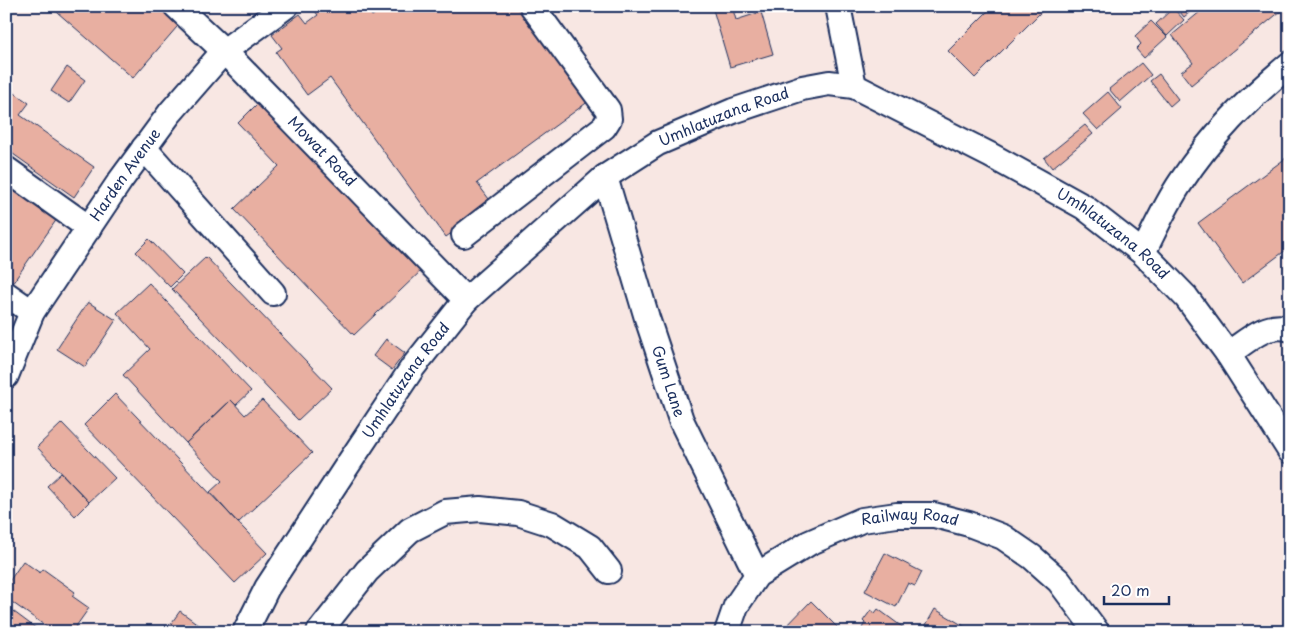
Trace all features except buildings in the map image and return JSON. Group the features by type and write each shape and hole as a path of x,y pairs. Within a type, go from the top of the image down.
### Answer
{"street":[{"name":"Mowat Road","path":"176,6 224,52 466,300"},
{"name":"Harden Avenue","path":"6,376 32,312 170,113 224,52 286,6"},
{"path":"464,235 604,127 609,119 608,110 532,6"},
{"path":"838,6 854,86"},
{"path":"1143,253 1180,184 1211,140 1254,94 1290,64"},
{"name":"Umhlatuzana Road","path":"245,632 267,588 345,469 413,367 466,300 605,177 658,143 733,111 802,88 829,83 854,86 990,155 1084,207 1143,253 1186,297 1228,354 1290,451"},
{"path":"144,148 273,294"},
{"path":"6,169 89,228"},
{"name":"Gum Lane","path":"605,177 647,318 681,420 757,575"},
{"path":"6,294 32,312"},
{"path":"1228,354 1267,328 1282,326 1290,329"},
{"path":"319,632 367,571 410,530 446,512 480,509 518,513 552,524 590,547 609,571"},
{"name":"Railway Road","path":"727,632 736,606 757,575 809,543 862,520 897,515 934,515 969,524 1003,537 1032,557 1060,581 1097,632"}]}
